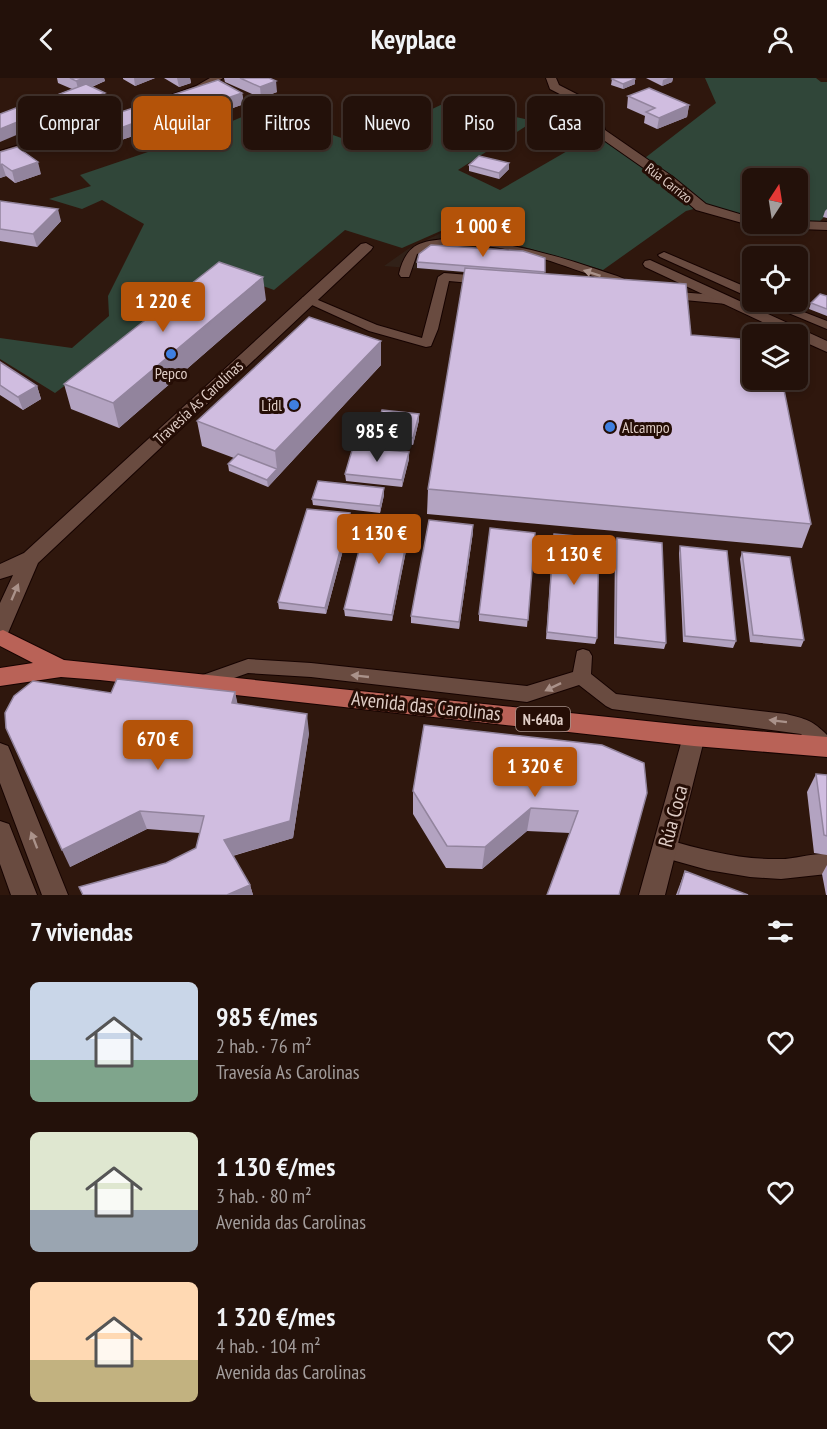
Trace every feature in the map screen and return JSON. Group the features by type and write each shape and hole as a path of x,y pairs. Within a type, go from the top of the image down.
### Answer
{"main road":[{"name":"N-640a","path":"1,635 61,668"},
{"name":"N-640a","path":"0,677 61,668"},
{"name":"Avenida das Carolinas","path":"61,668 206,681 694,736 827,747"}],"street":[{"path":"0,155 132,113 200,88 218,78"},
{"name":"Rúa Carrizo","path":"551,78 554,87 594,107 599,132 669,180 701,207 742,219"},
{"path":"808,225 827,226"},
{"name":"Travesía As Carolinas","path":"32,558 307,300 366,248"},
{"path":"650,264 827,347"},
{"path":"0,572 32,558"},
{"path":"1,635 16,587 32,558"},
{"name":"Rúa Coca","path":"652,895 694,736"},
{"path":"0,753 55,895"},
{"path":"0,832 24,895"}],"lane":[{"path":"405,273 409,258 414,251 441,242 478,241 568,265 635,291 610,291"},
{"path":"664,255 742,290"},
{"path":"307,300 373,328 426,343 432,328 444,277 492,281"},
{"path":"658,295 727,300"},
{"path":"794,312 827,325"},
{"path":"582,676 583,656"},
{"path":"206,681 248,666 311,670 527,694 545,691 562,682 582,676"},
{"path":"582,676 612,701 786,722 807,727 827,747"},
{"path":"665,849 708,862 747,869 790,869 819,863 827,864"}],"shaded area":[{"path":"459,230 534,250 526,258 544,279 384,266 408,249 441,233"}],"green space":[{"path":"705,78 816,78 821,82 827,82 827,214 815,226 808,226 808,168 742,168 742,219 701,207 686,211 603,270 452,226 402,248 345,230 274,290 219,270 55,393 0,359 0,338 72,348 109,316 108,296 144,224 102,200 82,209 49,199 91,186 80,175 154,150 231,150 231,122 243,117 243,150 331,150 331,134 343,139 343,150 431,150 431,110 443,104 443,150 489,150 458,170 500,190 569,150 603,150 603,140 641,161 716,103"},
{"path":"515,117 527,119 527,126 515,133"}],"building":[{"path":"240,78 269,78 276,81 260,87"},
{"path":"612,79 635,79 623,84"},
{"path":"218,80 242,93 231,97 169,96"},
{"path":"86,84 105,93 97,96 54,96"},
{"path":"649,88 689,105 659,118 646,112 655,108 628,96"},
{"path":"18,107 18,122 0,129 0,114"},
{"path":"133,108 133,125 121,128 121,112"},
{"path":"17,147 18,150 38,162 12,171 0,165 0,152"},
{"path":"479,156 509,163 499,173 469,165"},
{"path":"0,201 58,209 33,234 0,229"},
{"path":"431,245 523,251 545,258 545,272 417,262 419,254"},
{"path":"219,262 263,277 113,403 64,384"},
{"name":"Alcampo","path":"465,268 686,284 691,335 742,339 742,390 784,390 811,524 428,489"},
{"path":"820,294 827,296 827,309 811,303"},
{"name":"Lidl","path":"309,317 381,341 275,451 197,421"},
{"path":"0,362 37,386 18,397 0,385"},
{"path":"382,410 419,414 413,438 375,434"},
{"path":"353,447 409,452 402,480 345,474"},
{"path":"238,454 277,469 267,480 228,464"},
{"path":"318,481 384,488 380,506 312,499"},
{"path":"307,509 350,513 325,608 278,602"},
{"path":"368,515 411,519 392,615 344,609"},
{"path":"429,520 473,525 459,622 411,616"},
{"path":"490,528 535,533 528,620 479,614"},
{"path":"554,534 599,538 597,638 547,632"},
{"path":"617,538 662,543 666,643 616,637"},
{"path":"680,546 727,551 736,641 685,636"},
{"path":"742,552 790,557 804,640 753,635"},
{"path":"117,679 235,692 232,703 307,714 290,821 224,840 250,885 227,895 83,895 79,887 166,863 196,848 204,816 140,811 62,850 6,728 5,713 14,696 33,681 111,693"},
{"path":"424,725 602,745 644,763 647,793 619,895 547,895 578,811 531,808 485,847 447,846 413,791"},
{"path":"816,774 827,775 827,836 824,835"},
{"path":"685,871 748,895 678,895"}],"place":[{"name":"Pepco","path":"171,354"},
{"name":"Lidl","path":"294,405"},
{"name":"Alcampo","path":"610,427"}]}
